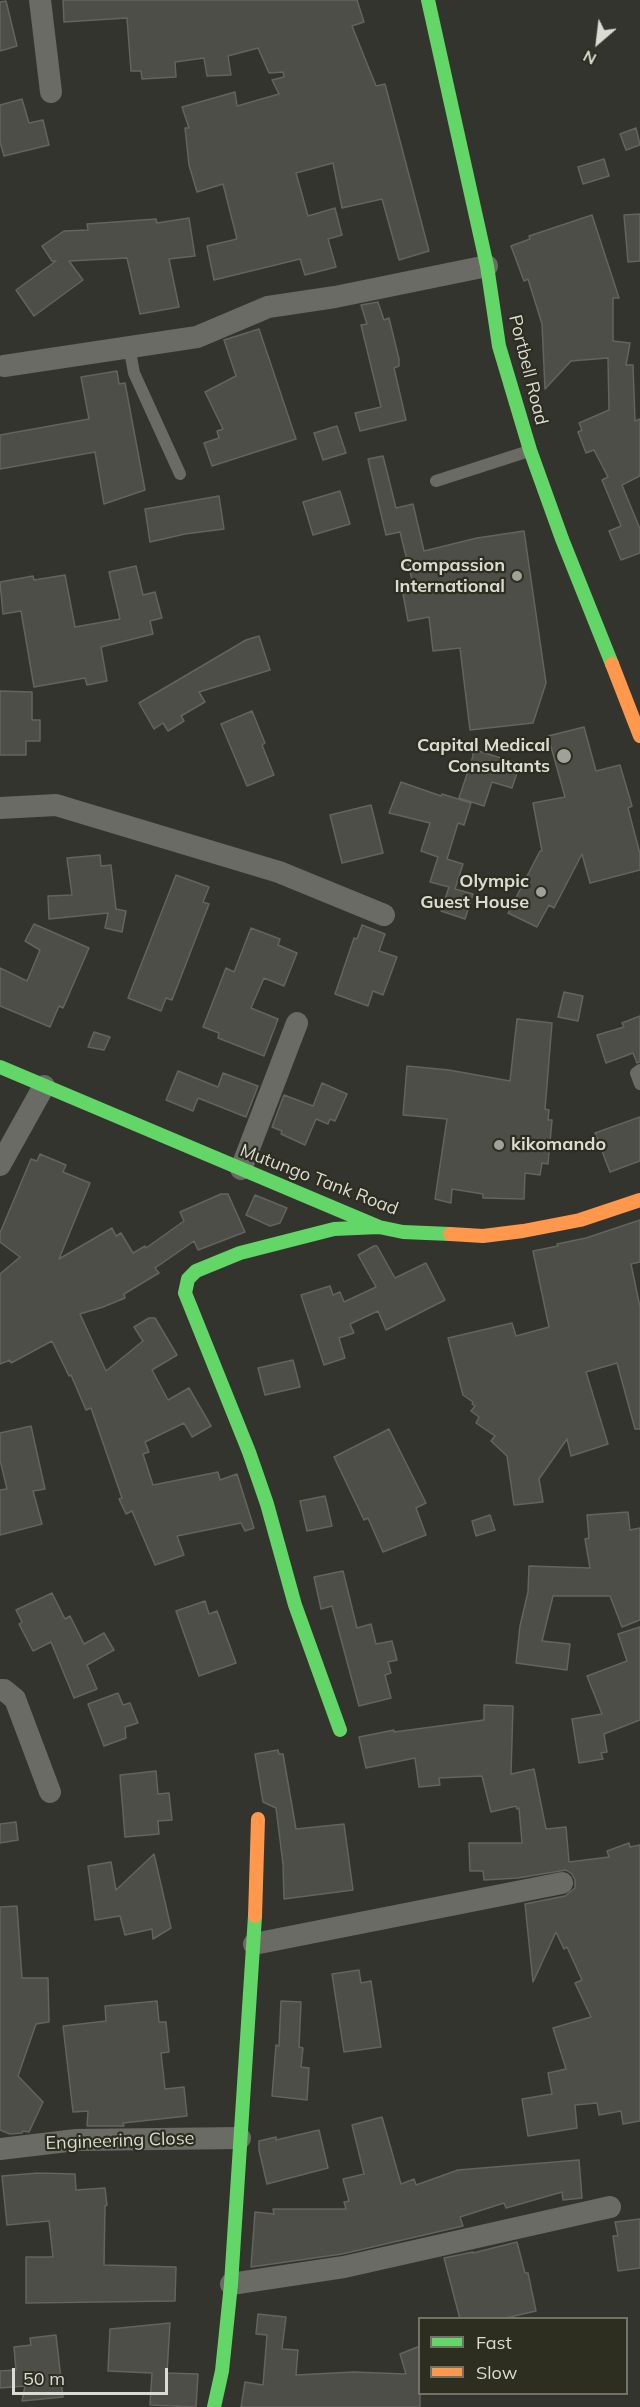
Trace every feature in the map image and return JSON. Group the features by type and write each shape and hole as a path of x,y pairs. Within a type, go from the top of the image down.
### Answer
{"street":[{"path":"40,0 51,92"},
{"name":"Portbell Road","path":"428,0 487,266 499,346 530,450 562,539 640,736"},
{"path":"4,366 197,337 268,307 335,297 487,266"},
{"path":"0,808 56,805 279,872 384,915"},
{"path":"241,1169 297,1023"},
{"name":"Mutungo Tank Road","path":"0,1067 379,1227 413,1232 483,1236 523,1232 580,1220 640,1200"},
{"path":"0,1166 44,1086"},
{"path":"340,1730 295,1605 267,1504 185,1293 188,1279 196,1271 240,1253 334,1228 379,1227"},
{"path":"0,1690 4,1690 15,1699 50,1792"},
{"path":"214,2407 222,2371 231,2284 254,1944 258,1819"},
{"path":"254,1944 562,1883"},
{"name":"Engineering Close","path":"0,2149 76,2140 240,2138"},
{"path":"231,2284 344,2267 610,2207"}],"lane":[{"path":"129,346 134,373 180,474"},
{"path":"436,480 530,450"},
{"path":"640,1070 636,1072 640,1084"}],"building":[{"path":"63,0 357,0 364,22 352,26 376,86 385,84 429,251 399,260 382,199 342,208 333,163 296,173 308,216 335,208 342,235 328,239 336,267 305,275 300,259 214,280 207,246 237,239 223,184 197,192 189,165 185,128 189,128 182,107 235,92 237,106 279,94 272,80 284,77 283,72 269,73 258,48 228,56 231,75 207,76 204,58 175,62 176,77 142,79 141,71 131,71 127,18 64,22"},
{"path":"6,1 17,46 0,51 0,2"},
{"path":"22,99 29,123 43,120 49,145 4,156 0,142 0,105"},
{"path":"636,128 640,145 626,150 620,134"},
{"path":"604,159 609,176 583,184 578,167"},
{"path":"640,214 640,261 628,262 624,215"},
{"path":"592,215 619,298 613,298 613,341 630,343 626,365 633,365 635,421 640,419 640,476 622,485 640,529 640,553 621,560 609,531 621,526 602,480 608,477 594,450 586,453 578,432 582,430 579,423 609,410 608,358 571,361 545,389 542,324 528,279 524,281 511,246 530,239 529,236"},
{"path":"189,218 195,256 169,259 179,307 140,314 127,258 69,261 83,280 34,316 16,290 56,261 52,261 42,246 64,231 88,230 87,224 156,219 157,223"},
{"path":"378,302 384,320 389,318 399,359 399,366 394,368 406,420 360,431 355,413 381,407 361,325 367,324 361,305"},
{"path":"259,329 296,439 212,466 204,443 219,438 217,431 223,429 205,392 236,376 224,340"},
{"path":"117,371 119,384 125,383 145,490 104,504 95,452 0,469 0,435 89,419 81,377"},
{"path":"337,426 346,453 323,460 314,433"},
{"path":"383,456 396,508 413,504 424,551 477,538 524,531 546,683 533,723 470,730 460,648 433,651 429,617 408,621 403,594 415,592 400,532 386,535 368,459"},
{"path":"340,491 350,524 313,535 303,502"},
{"path":"219,496 224,529 185,534 150,542 145,509"},
{"path":"136,566 143,595 155,592 162,618 150,621 153,634 101,647 107,681 87,685 85,678 34,687 21,611 3,614 0,582 33,576 34,580 65,575 75,627 120,619 109,572"},
{"path":"259,636 270,670 199,692 205,702 181,716 184,721 168,731 163,723 154,729 139,703 246,640"},
{"path":"0,691 32,692 32,720 40,720 40,741 26,741 26,755 0,755"},
{"path":"252,711 265,743 262,745 274,775 247,786 221,724"},
{"path":"584,727 596,771 620,765 632,806 628,808 640,854 640,870 590,883 582,854 554,908 549,905 537,927 508,913 542,851 533,803 565,797 548,736"},
{"path":"472,749 520,764 512,788 492,782 484,806 459,798 473,756"},
{"path":"401,782 441,796 442,794 471,803 464,825 458,823 447,859 463,864 455,889 473,894 465,919 441,911 449,887 430,882 438,857 421,851 430,823 389,813"},
{"path":"371,805 383,853 342,863 330,815"},
{"path":"100,855 101,866 111,865 116,909 126,911 122,932 105,928 108,913 49,919 48,896 72,895 67,858"},
{"path":"176,875 209,887 203,902 209,904 172,1000 166,998 161,1011 128,998"},
{"path":"34,924 89,948 63,1008 59,1006 50,1027 0,1006 0,968 27,981 40,950 25,941"},
{"path":"362,925 385,934 379,951 397,957 383,995 373,991 368,1006 335,994 354,938 357,939"},
{"path":"251,928 280,939 278,945 297,953 284,986 264,978 251,1008 278,1019 264,1056 218,1038 219,1033 203,1027 226,968 234,972"},
{"path":"564,992 583,996 578,1021 558,1017"},
{"path":"640,1016 640,1062 637,1063 633,1053 606,1063 597,1035 624,1027 622,1023"},
{"path":"517,1019 552,1023 545,1109 549,1110 548,1120 552,1120 548,1164 542,1163 540,1175 525,1173 524,1199 483,1198 483,1194 452,1189 451,1203 435,1199 447,1119 403,1115 407,1066 449,1070 510,1081"},
{"path":"94,1032 110,1037 104,1050 88,1047"},
{"path":"178,1071 218,1087 223,1073 258,1086 246,1117 198,1098 193,1111 166,1100"},
{"path":"322,1083 347,1094 335,1121 330,1119 328,1124 316,1119 305,1145 281,1134 282,1131 272,1127 284,1095 313,1106"},
{"path":"640,1117 640,1161 610,1172 595,1133"},
{"path":"40,1154 66,1165 63,1172 90,1183 59,1259 112,1228 116,1236 121,1233 133,1253 145,1246 146,1248 184,1221 180,1212 221,1194 228,1194 245,1232 198,1250 194,1241 155,1268 159,1273 124,1294 125,1298 80,1314 106,1371 143,1341 134,1327 149,1318 155,1318 177,1355 152,1370 168,1400 189,1388 211,1426 192,1437 184,1423 145,1442 149,1452 143,1454 153,1485 218,1472 220,1480 237,1474 254,1528 245,1531 241,1523 177,1536 184,1555 155,1565 132,1511 126,1514 119,1499 122,1498 91,1408 86,1410 71,1375 69,1376 52,1341 11,1363 10,1360 0,1364 0,1274 20,1257 0,1242 0,1233 31,1159 37,1161"},
{"path":"255,1195 287,1208 280,1223 270,1226 246,1215"},
{"path":"640,1220 640,1262 631,1264 640,1307 640,1429 635,1429 617,1363 586,1372 608,1444 571,1456 567,1439 539,1479 543,1502 514,1505 507,1456 491,1441 495,1436 476,1423 479,1417 471,1411 475,1406 473,1402 463,1395 448,1338 512,1323 516,1336 549,1327 533,1251 586,1238"},
{"path":"377,1246 395,1278 426,1263 445,1300 386,1330 378,1311 350,1324 354,1333 339,1338 345,1358 324,1365 301,1295 330,1286 333,1295 340,1292 344,1302 376,1287 358,1255"},
{"path":"293,1360 300,1387 265,1395 258,1368"},
{"path":"31,1426 45,1489 33,1491 42,1524 0,1535 0,1490 7,1489 0,1460 0,1433"},
{"path":"389,1429 426,1503 416,1508 426,1535 383,1552 368,1518 364,1520 334,1457"},
{"path":"325,1496 332,1526 307,1531 300,1501"},
{"path":"628,1512 630,1530 640,1528 640,1620 622,1627 610,1596 553,1596 542,1641 570,1644 567,1670 516,1663 520,1626 528,1592 529,1566 590,1568 585,1539 589,1538 587,1515"},
{"path":"490,1515 495,1530 476,1536 472,1521"},
{"path":"343,1571 357,1628 371,1624 376,1644 392,1641 397,1660 388,1662 391,1673 385,1675 391,1698 359,1706 332,1606 321,1609 314,1577"},
{"path":"52,1593 65,1619 70,1616 84,1644 104,1633 114,1650 87,1665 97,1689 74,1698 51,1642 33,1651 19,1624 22,1622 16,1610"},
{"path":"205,1601 209,1614 217,1611 236,1663 199,1676 176,1611"},
{"path":"640,1627 640,1720 604,1734 607,1752 601,1753 603,1759 579,1763 572,1719 602,1714 587,1676 627,1661 618,1634"},
{"path":"118,1693 123,1705 130,1703 138,1723 125,1727 126,1738 104,1746 88,1704"},
{"path":"484,1705 513,1706 511,1774 534,1769 546,1829 566,1827 569,1862 609,1857 607,1851 629,1843 630,1847 640,1845 640,2121 623,2124 621,2111 599,2115 597,2103 575,2105 577,2128 528,2136 522,2099 552,2094 548,2073 566,2069 553,2028 591,2017 575,1983 582,1980 567,1947 564,1949 556,1932 533,1982 525,1904 565,1896 575,1888 572,1874 566,1870 518,1878 484,1880 483,1871 470,1871 469,1843 522,1843 519,1808 517,1809 516,1806 491,1812 482,1776 439,1778 440,1785 419,1787 415,1758 366,1768 359,1737 394,1730 394,1732 484,1720"},
{"path":"278,1750 279,1754 283,1754 296,1829 344,1824 353,1890 284,1899 283,1864 276,1808 263,1802 255,1754"},
{"path":"156,1771 158,1794 169,1793 172,1820 158,1821 159,1834 125,1837 120,1775"},
{"path":"16,1822 18,1840 0,1843 0,1824"},
{"path":"154,1854 171,1928 153,1939 152,1929 125,1935 120,1916 95,1920 88,1866 111,1862 116,1890"},
{"path":"17,1906 22,1978 48,1978 49,2022 36,2024 18,2076 43,2102 29,2132 10,2134 0,2130 0,1907"},
{"path":"359,1970 361,1983 371,1981 381,2047 344,2052 332,1974"},
{"path":"157,2001 159,2022 166,2022 169,2052 161,2053 165,2089 184,2087 187,2116 123,2123 124,2126 87,2126 88,2111 73,2112 63,2026 106,2021 105,2006"},
{"path":"281,2001 301,2002 299,2047 303,2048 301,2067 309,2068 307,2100 272,2096 276,2045 279,2046"},
{"path":"382,2117 401,2184 414,2179 416,2185 458,2170 579,2160 582,2198 563,2200 562,2192 506,2208 504,2203 460,2217 463,2226 342,2254 251,2267 255,2212 274,2214 273,2209 346,2209 344,2202 349,2201 343,2179 364,2174 352,2125"},
{"path":"319,2130 328,2168 267,2184 259,2141 276,2137 276,2140"},
{"path":"38,2173 75,2174 76,2190 105,2188 107,2205 105,2206 104,2265 176,2267 175,2301 26,2303 26,2257 53,2257 49,2221 7,2225 2,2176"},
{"path":"640,2219 640,2268 618,2271 613,2236 618,2236 615,2222"},
{"path":"517,2242 525,2273 528,2273 536,2311 510,2317 459,2317 444,2258"},
{"path":"258,2314 286,2317 282,2349 298,2350 296,2375 353,2372 406,2374 400,2354 418,2347 420,2407 241,2407 245,2382 263,2385 267,2335 256,2334"},
{"path":"170,2323 167,2373 198,2374 196,2407 150,2405 152,2373 108,2371 110,2329"},
{"path":"56,2335 63,2397 22,2401 25,2386 0,2388 0,2371 16,2370 14,2347 31,2345 30,2338"}],"traffic: fast":[{"path":"428,0 487,266 499,346 530,450 562,539 612,664"},
{"path":"0,1067 379,1227 403,1232 450,1234"},
{"path":"340,1730 295,1605 267,1504 249,1452 185,1293 188,1279 196,1271 240,1253 334,1229 379,1227"},
{"path":"214,2407 222,2371 231,2284 255,1916"}],"traffic: slow":[{"path":"612,664 640,736"},
{"path":"450,1234 483,1236 523,1231 580,1220 640,1200"},
{"path":"255,1916 258,1819"}],"place":[{"name":"Compassion International","path":"517,576"},
{"name":"Capital Medical Consultants","path":"564,756"},
{"name":"Olympic Guest House","path":"541,892"},
{"name":"kikomando","path":"499,1145"}]}
